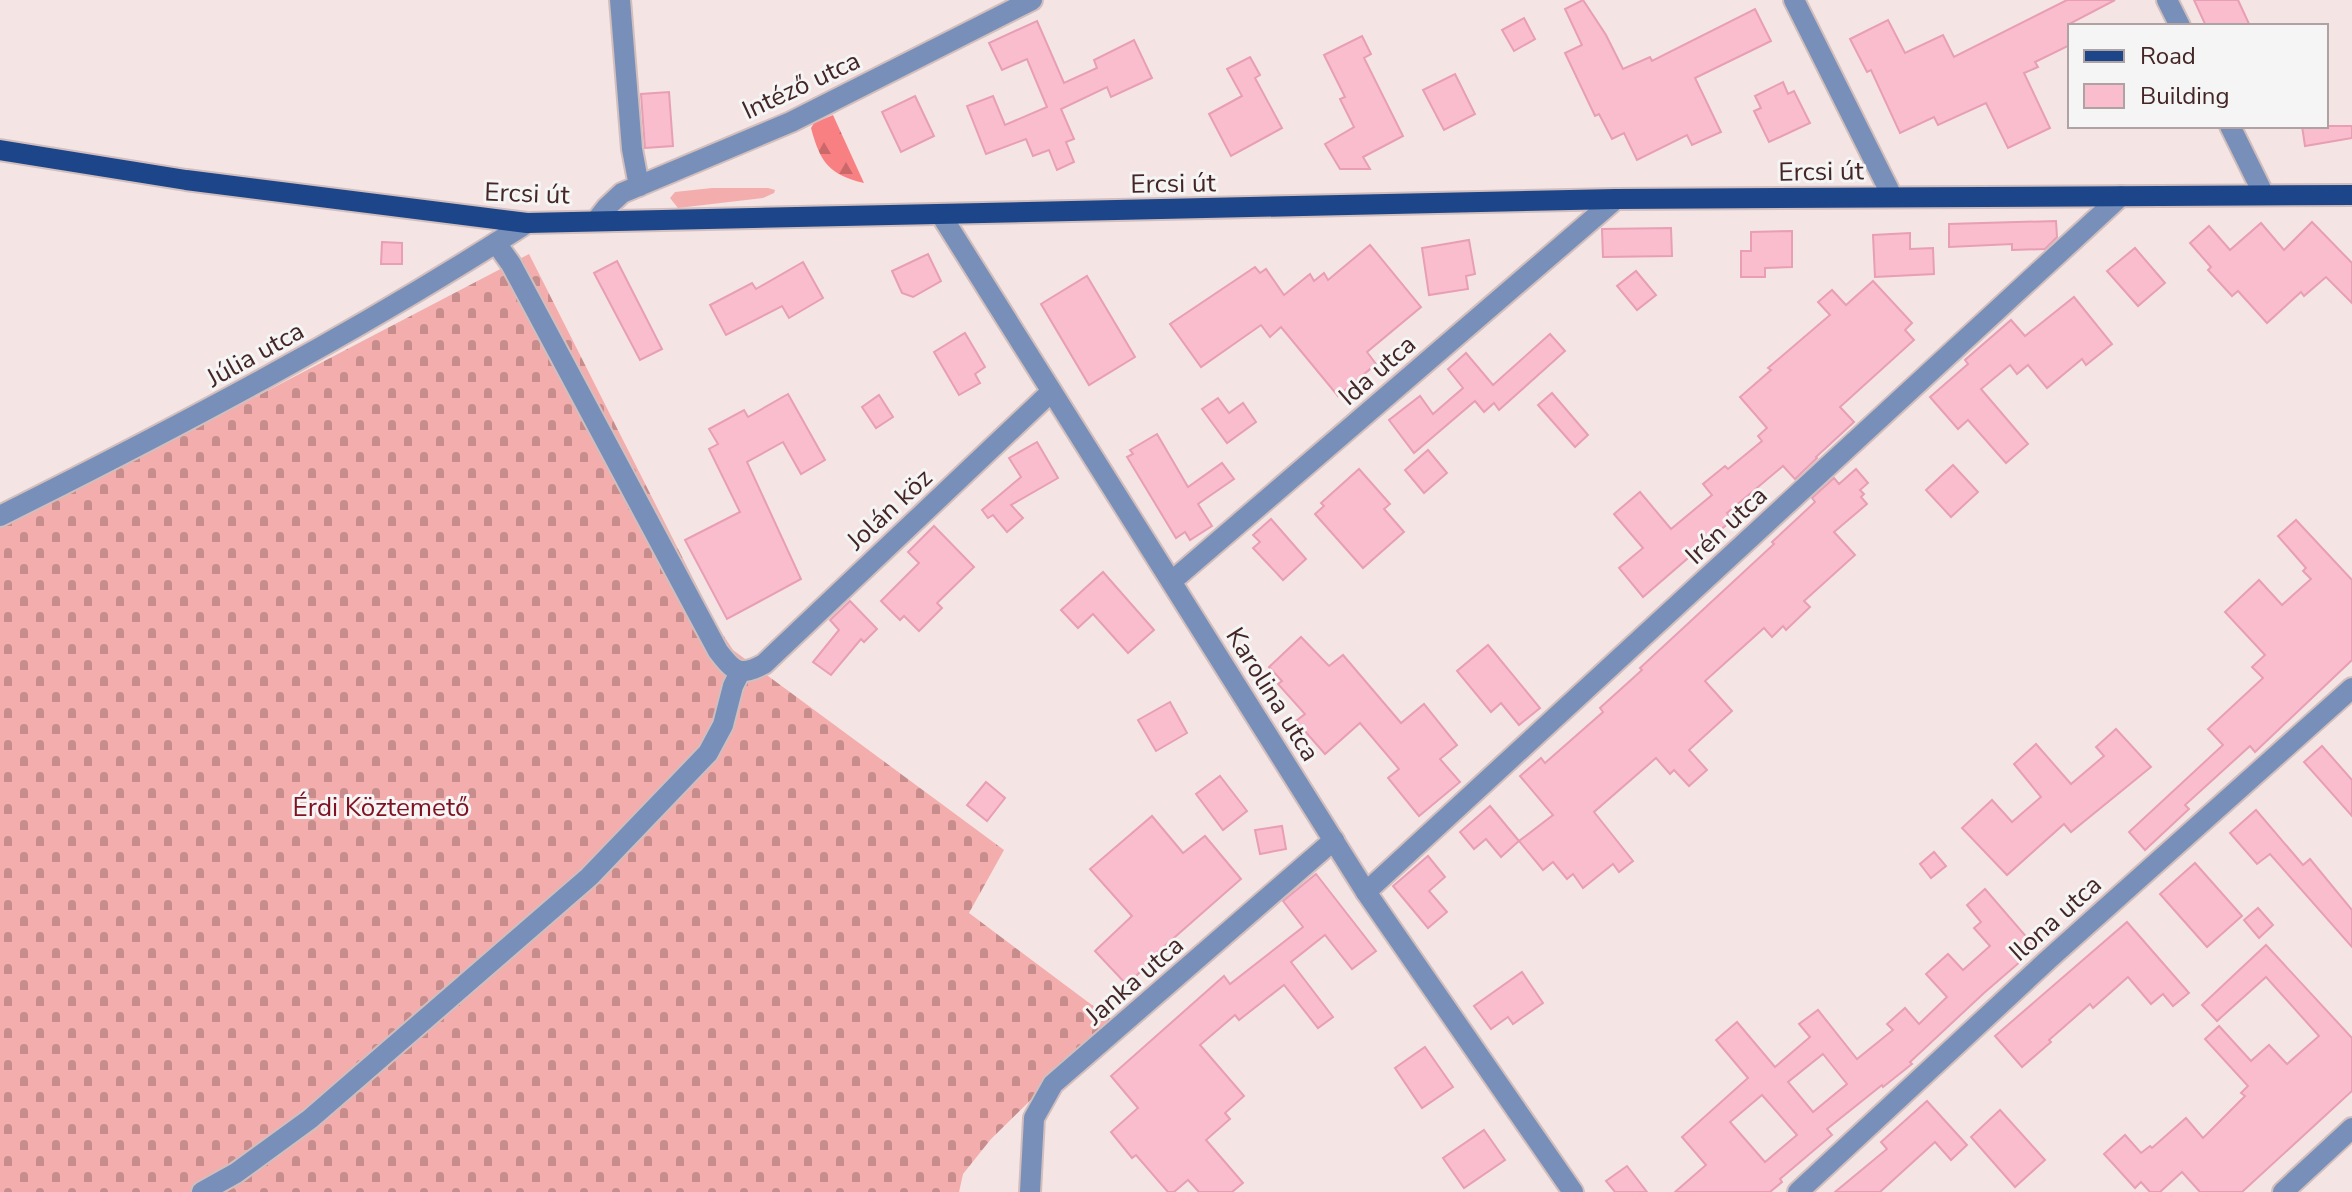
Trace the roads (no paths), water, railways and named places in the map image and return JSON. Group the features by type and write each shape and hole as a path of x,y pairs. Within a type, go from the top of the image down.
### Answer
{"main road":[{"name":"Ercsi út","path":"0,150 186,180 527,223 1616,199 2352,195"}],"street":[{"path":"620,0 632,149 639,186"},
{"name":"Intéző utca","path":"596,221 622,193 791,122 1032,0"},
{"path":"1794,0 1892,196"},
{"path":"2167,0 2179,24"},
{"path":"2231,128 2264,195"},
{"name":"Irén utca","path":"1366,892 2121,196"},
{"name":"Ida utca","path":"1172,581 1616,199"},
{"name":"Karolina utca","path":"941,215 1366,892 1573,1192"},
{"name":"Júlia utca","path":"0,516 150,441 373,319 527,223"},
{"path":"202,1192 236,1173 310,1119 589,877 708,753 723,725 740,672 729,666 718,651 601,429 511,264 496,243"},
{"name":"Jolán köz","path":"740,672 764,664 1051,392"},
{"name":"Ilona utca","path":"1798,1192 2050,958 2352,688"},
{"name":"Janka utca","path":"1030,1192 1034,1118 1053,1084 1334,840"},
{"path":"2283,1192 2352,1128"}],"park label":[{"name":"Érdi Köztemető","path":"381,807"}]}
